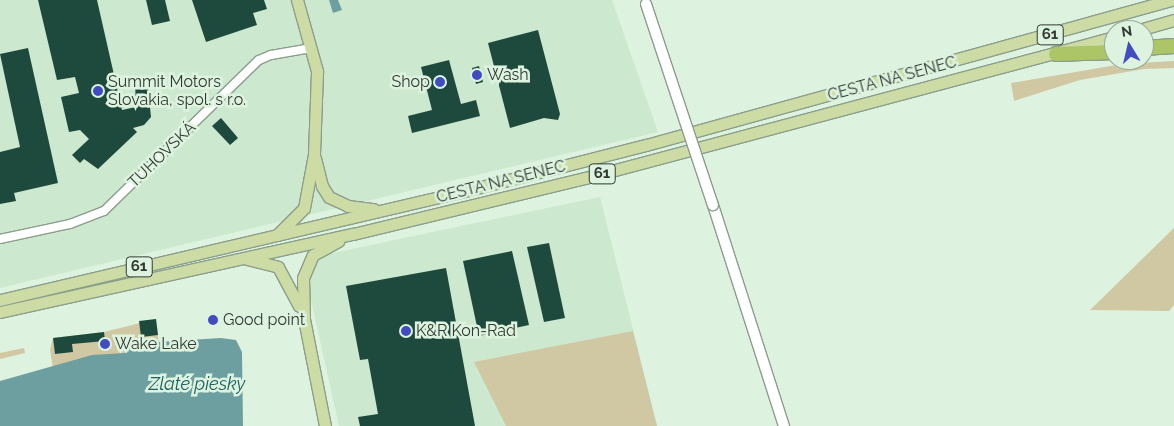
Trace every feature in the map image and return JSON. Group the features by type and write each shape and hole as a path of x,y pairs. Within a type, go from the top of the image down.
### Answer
{"highway":[{"path":"1154,47 1174,46"},
{"path":"1056,54 1104,52"}],"main road":[{"name":"61","path":"276,236 304,208 314,154 318,82 311,48 297,0"},
{"name":"CESTA NA SENEC","path":"0,300 390,209 751,118 1171,0"},
{"path":"645,2 713,204 784,426"},
{"path":"1154,26 1174,20"},
{"name":"CESTA NA SENEC","path":"0,312 353,234 713,146 1104,40"},
{"name":"61","path":"314,154 322,186 337,203 359,208 390,209"},
{"name":"61","path":"304,319 305,267 313,255 353,234"},
{"name":"61","path":"241,258 278,267 294,293 304,319 326,426"}],"street":[{"name":"TUHOVSKÁ","path":"0,239 70,224 104,211 259,60 271,55 311,48"}],"shaded area":[{"path":"0,0 612,0 658,132 0,288"},
{"path":"1174,61 1174,68 1154,69 1154,62"},
{"path":"1104,67 1104,70 1138,70 1080,80 1014,101 1011,83"},
{"path":"600,197 657,426 339,426 310,295 310,274 316,263 328,254"},
{"path":"1174,228 1174,305 1169,311 1090,310"},
{"name":"Wake Lake","path":"156,319 160,354 53,368 50,350 53,338 104,332"},
{"path":"633,331 657,426 506,426 474,362"},
{"path":"24,348 25,353 0,359 0,353"}],"water":[{"path":"329,0 338,0 342,10 333,13"},
{"name":"Zlaté piesky","path":"221,338 236,340 242,352 243,426 0,426 0,381 92,355 125,353 129,346 140,343"}],"building":[{"name":"Summit Motors Slovakia, spol. s r.o.","path":"38,0 97,0 122,110 136,107 135,82 147,79 151,117 144,125 133,128 137,132 98,169 84,159 80,163 72,155 89,139 80,130 69,132 61,97 79,93 75,77 57,80"},
{"path":"146,0 165,0 170,21 152,25"},
{"path":"192,0 264,0 267,9 253,13 257,25 206,42"},
{"path":"538,30 560,114 558,120 544,118 510,128 488,43"},
{"path":"28,48 58,183 14,193 16,201 0,204 0,152 20,147 0,54"},
{"path":"449,60 461,104 476,100 480,116 412,133 408,116 432,110 421,67"},
{"name":"Wash","path":"479,66 483,82 476,84 472,68"},
{"path":"221,118 238,138 230,145 212,126"},
{"path":"549,243 565,318 544,322 527,247"},
{"path":"512,251 529,325 479,336 463,261"},
{"name":"K&R Kon-Rad","path":"446,268 475,426 360,426 358,417 378,414 368,359 360,360 346,286"},
{"path":"156,319 158,335 141,337 139,321"},
{"path":"104,332 105,341 72,344 73,352 55,354 53,338"}],"place":[{"name":"Wash","path":"477,75"},
{"name":"Shop","path":"440,82"},
{"name":"Summit Motors Slovakia, spol. s r.o.","path":"98,91"},
{"name":"Good point","path":"213,320"},
{"name":"K&R Kon-Rad","path":"406,331"},
{"name":"Wake Lake","path":"105,344"}]}
